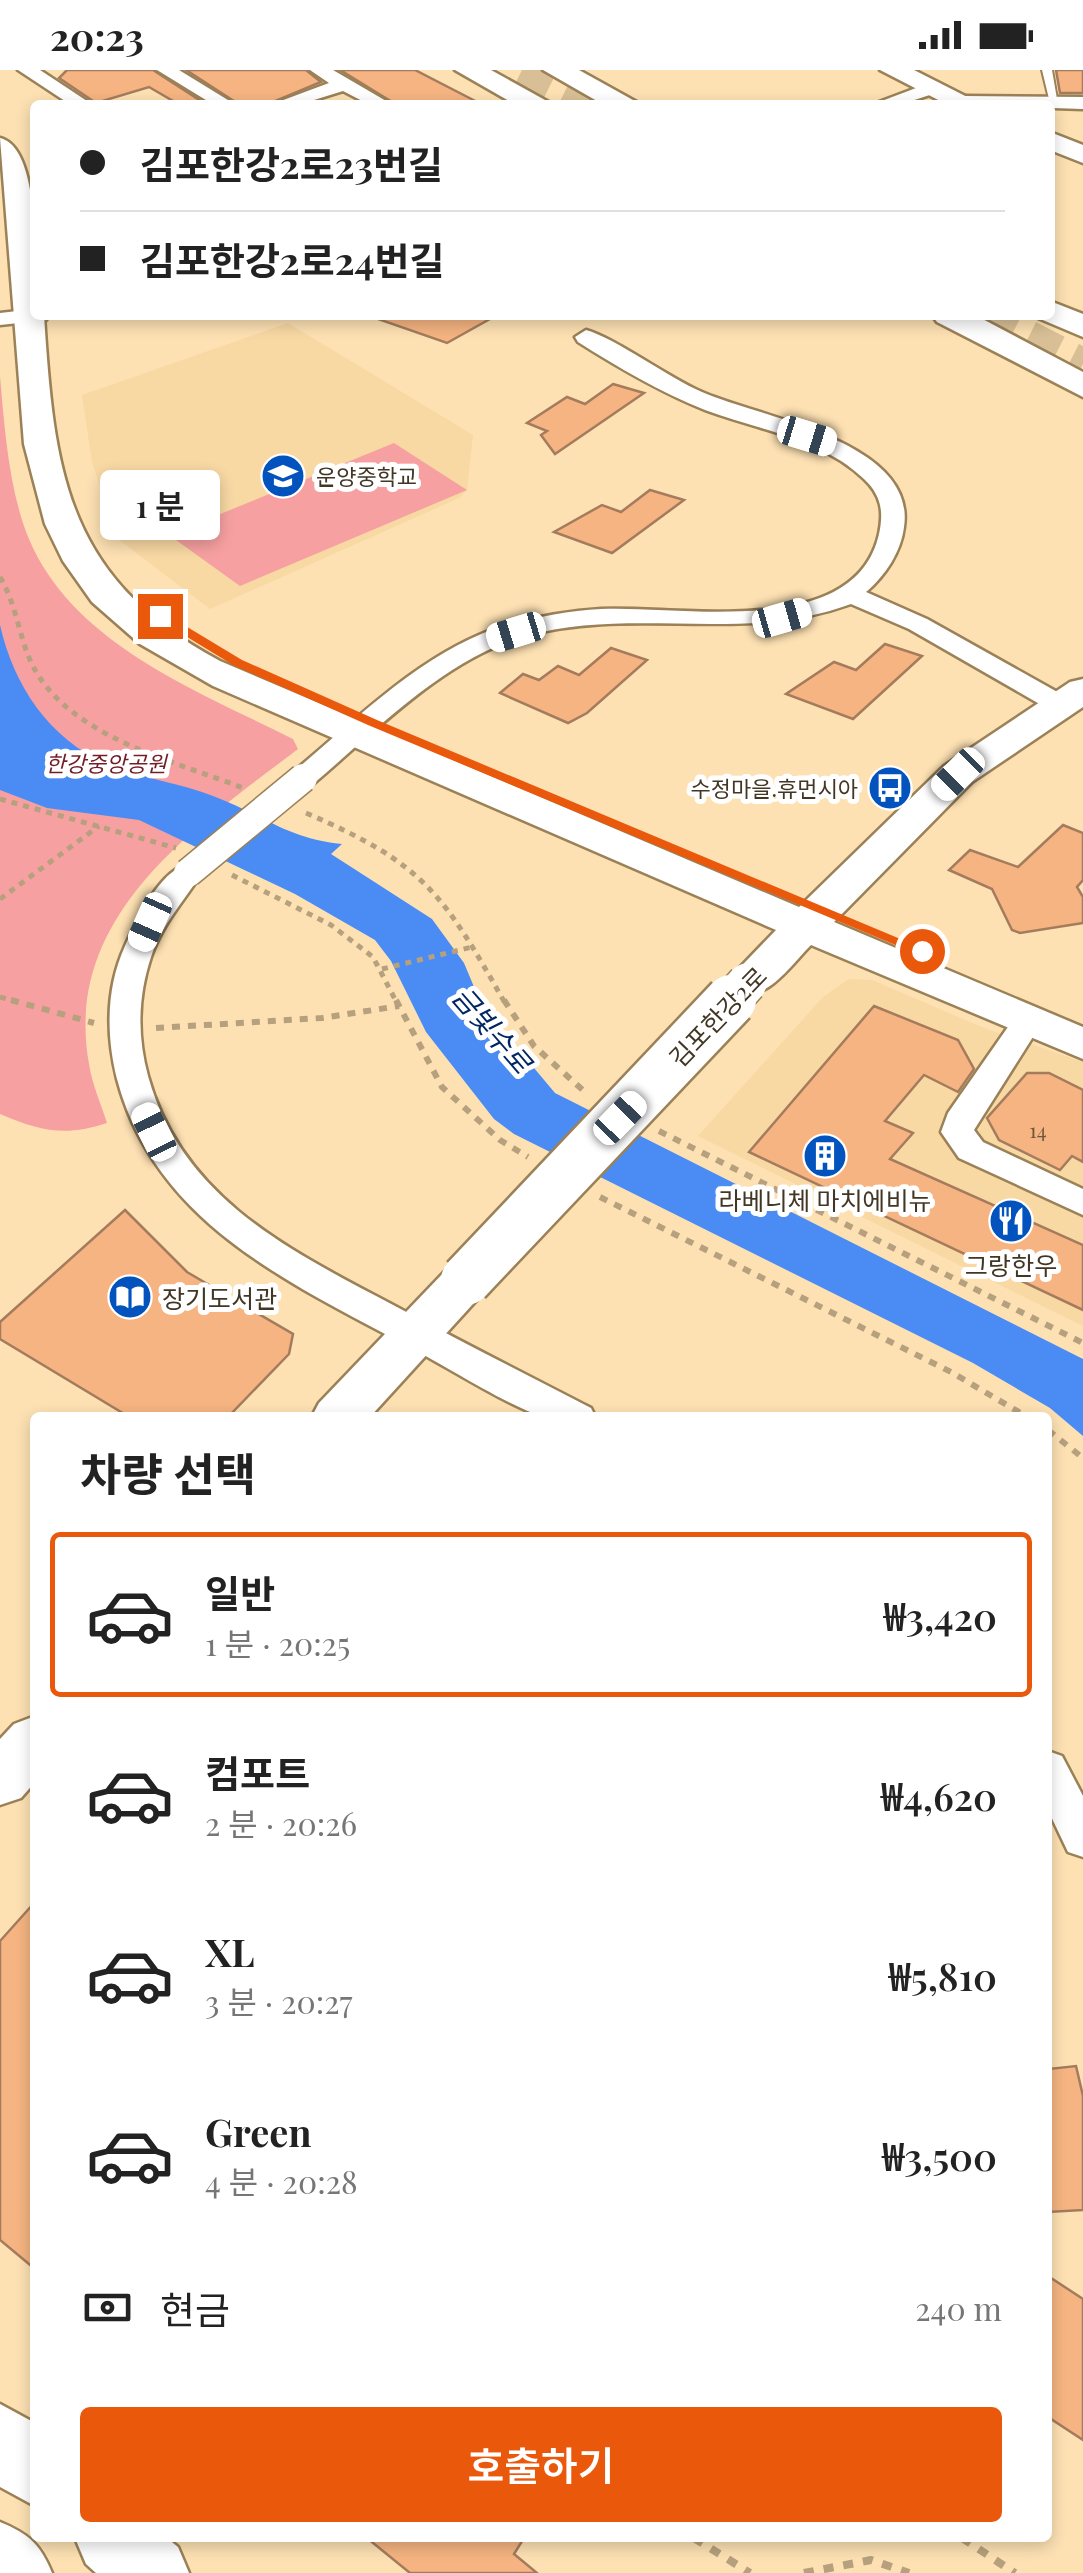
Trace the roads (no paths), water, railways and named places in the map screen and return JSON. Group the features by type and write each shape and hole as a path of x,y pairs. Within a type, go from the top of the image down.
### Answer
{"main road":[{"path":"470,70 528,100"},
{"path":"557,70 617,100"},
{"path":"1055,313 1083,327"},
{"path":"959,320 1083,386"}],"street":[{"path":"166,70 217,100"},
{"path":"319,70 375,100"},
{"path":"24,71 75,100"},
{"path":"887,100 918,77 960,100"},
{"path":"294,100 346,84"},
{"path":"1055,142 1083,154"},
{"path":"0,146 15,182 22,317 47,482 66,536 98,587 136,624 208,670 364,728 813,918 1083,1018"},
{"path":"566,1412 286,1262 244,1236 200,1200 166,1155 142,1108 130,1071 124,1028 135,954 150,922 196,864 364,728 490,640 541,624 604,618 782,618 830,604 860,586 885,555 894,522 890,492 826,442 713,405 586,338"},
{"path":"848,593 1071,697"},
{"name":"김포한강2로","path":"343,1412 748,983 958,774 1071,697"},
{"path":"813,918 1083,1044"},
{"path":"1028,1021 959,1120 957,1132 972,1150 1083,1203"},
{"path":"0,1779 30,1747"},
{"path":"1052,1777 1083,1838"},
{"path":"0,2440 30,2466"},
{"path":"117,2542 152,2573"},
{"path":"0,2559 15,2573"}],"lane":[{"path":"1047,70 1064,105"}],"water":[{"name":"금빛수로","path":"0,625 26,692 74,745 117,768 213,796 306,837 342,844 331,854 432,919 464,963 482,1006 555,1093 1083,1359 1083,1436 1050,1408 973,1363 514,1134 494,1119 426,1032 391,961 375,940 295,894 139,820 47,808 0,790"}],"tunnel":[{"path":"522,70 583,100"},
{"path":"996,320 1083,364"}],"place":[{"name":"운양중학교","path":"283,476"},
{"name":"수정마을.휴먼시아","path":"890,788"},
{"name":"라베니체 마치에비뉴","path":"825,1156"},
{"name":"그랑한우","path":"1011,1221"},
{"name":"장기도서관","path":"130,1297"}],"park label":[{"name":"한강중앙공원","path":"106,763"}]}
